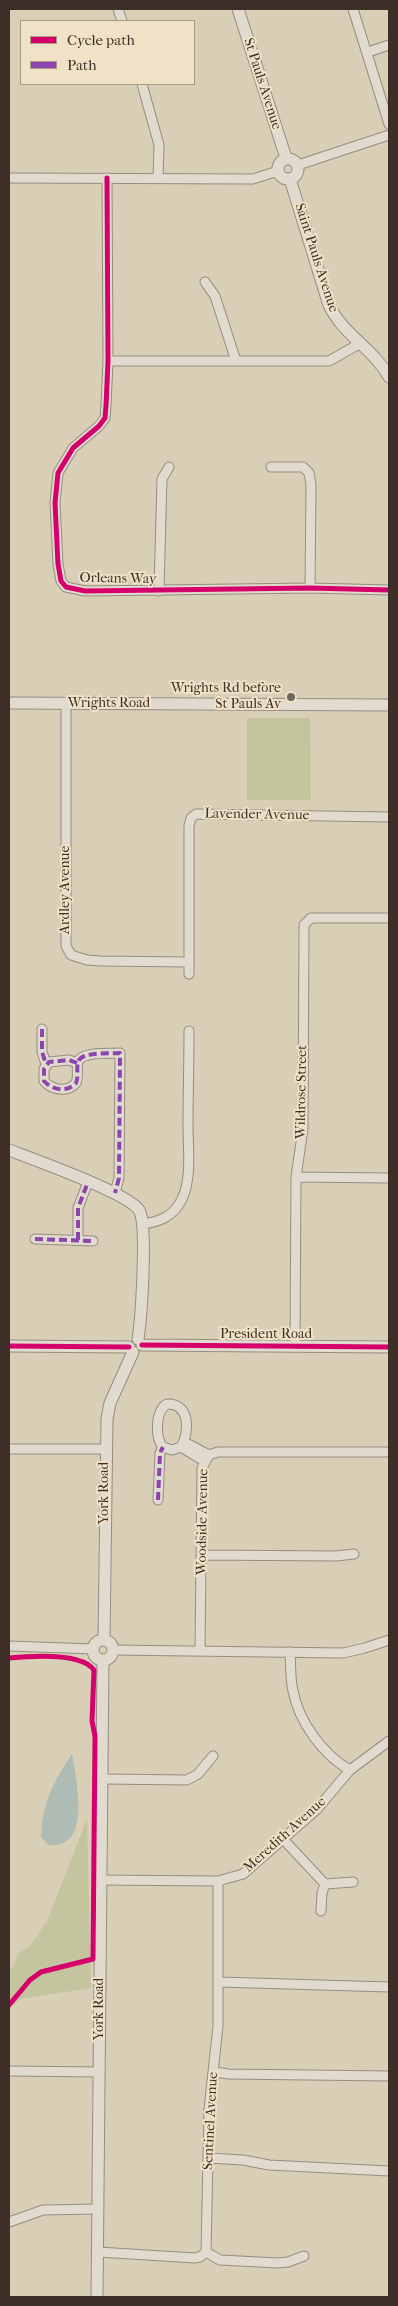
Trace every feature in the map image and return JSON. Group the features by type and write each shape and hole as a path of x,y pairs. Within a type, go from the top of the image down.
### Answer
{"street":[{"name":"St Pauls Avenue","path":"238,9 286,158"},
{"path":"353,9 389,124"},
{"path":"368,52 389,45"},
{"path":"142,85 159,146 158,178"},
{"path":"298,165 389,135"},
{"path":"286,158 294,160 298,165 298,172 290,179 284,178 278,171 278,165 286,158"},
{"path":"9,178 253,179 278,171"},
{"name":"Orleans Way","path":"107,178 108,361 104,418 99,426 73,448 58,474 55,503 58,564 61,581 66,587 85,591 310,588 389,590"},
{"name":"Saint Pauls Avenue","path":"290,179 329,306 335,318 359,344 373,354 389,377"},
{"path":"204,282 215,296 236,361"},
{"path":"108,361 329,361 359,344"},
{"path":"271,466 303,467 309,473 311,485 310,588"},
{"path":"158,591 162,479 169,467"},
{"name":"Wrights Road","path":"9,703 389,705"},
{"name":"Ardley Avenue","path":"66,704 66,946 71,955 87,960 189,962"},
{"name":"Lavender Avenue","path":"189,974 189,826 191,818 196,814 389,817"},
{"name":"Wildrose Street","path":"295,1347 296,1177 303,1129 304,925 311,918 389,918"},
{"path":"42,1029 43,1059 46,1064 44,1081 48,1086 57,1089 66,1089 76,1083 78,1063 87,1054 120,1053 119,1178 115,1193"},
{"path":"142,1224 159,1222 173,1212 182,1199 186,1185 189,1162 189,1031"},
{"path":"46,1064 52,1060 69,1060 78,1063"},
{"name":"York Road","path":"9,1150 115,1193 134,1204 142,1215 142,1300 135,1346 110,1403 106,1449 104,1640"},
{"path":"296,1177 389,1178"},
{"path":"78,1240 78,1208 88,1182"},
{"path":"35,1239 93,1240"},
{"name":"President Road","path":"9,1346 389,1347"},
{"path":"166,1404 173,1404 183,1409 186,1416 183,1445 172,1450 164,1447 159,1439 159,1414 166,1404"},
{"path":"183,1445 206,1458"},
{"path":"158,1500 160,1453 164,1447"},
{"path":"9,1449 106,1449"},
{"name":"Woodside Avenue","path":"200,1651 202,1468 206,1458 218,1452 389,1452"},
{"path":"202,1555 336,1556 354,1554"},
{"path":"104,1640 109,1642 113,1650 109,1658 103,1660 94,1655 93,1649 98,1641 104,1640"},
{"path":"113,1650 349,1652 389,1640"},
{"path":"9,1646 93,1649"},
{"path":"290,1652 293,1692 302,1716 326,1750 350,1770"},
{"name":"York Road","path":"97,2297 103,1660"},
{"name":"Meredith Avenue","path":"100,1880 218,1880 243,1874 317,1809 350,1770 389,1741"},
{"path":"103,1779 187,1780 198,1774 213,1756"},
{"path":"283,1839 325,1884"},
{"name":"Sentinel Avenue","path":"206,2252 209,2109 214,2072 219,1982 218,1880"},
{"path":"325,1884 353,1882"},
{"path":"321,1911 322,1893 325,1884"},
{"path":"219,1982 389,1987"},
{"path":"9,2071 100,2072"},
{"path":"214,2072 389,2076"},
{"path":"208,2158 243,2160 269,2165 389,2171"},
{"path":"9,2222 43,2210 98,2209"},
{"path":"98,2252 195,2258 200,2257 206,2252 220,2260 278,2263 288,2262 304,2256"}],"green space":[{"path":"247,718 310,718 311,800 247,800"},
{"path":"87,1819 91,1988 21,1999 9,2009 9,1971 19,1953 30,1946 48,1919"}],"shaded area":[{"path":"72,1754 78,1795 76,1825 71,1836 62,1844 48,1845 41,1837 44,1813 50,1793"}],"marked path":[{"path":"42,1029 42,1052 46,1064"},
{"path":"77,1063 69,1060 49,1062 44,1069 44,1081 51,1087 68,1088 76,1083 77,1065 80,1058 104,1053 120,1053 119,1178 115,1193"},
{"path":"78,1240 78,1208 88,1182"},
{"path":"35,1239 93,1241"},
{"path":"158,1500 160,1453 163,1447"}],"cycle path":[{"path":"107,178 108,361 105,418 99,426 73,448 58,473 55,503 58,564 61,581 66,587 85,591 310,588 389,590"},
{"path":"142,1345 389,1347"},
{"path":"9,1346 129,1347"},
{"path":"9,1658 54,1656 78,1660 94,1670 92,1721 95,1736 93,1959 41,1972 30,1980 9,2005"}],"place":[{"name":"Wrights Rd before St Pauls Av","path":"291,697"}]}
